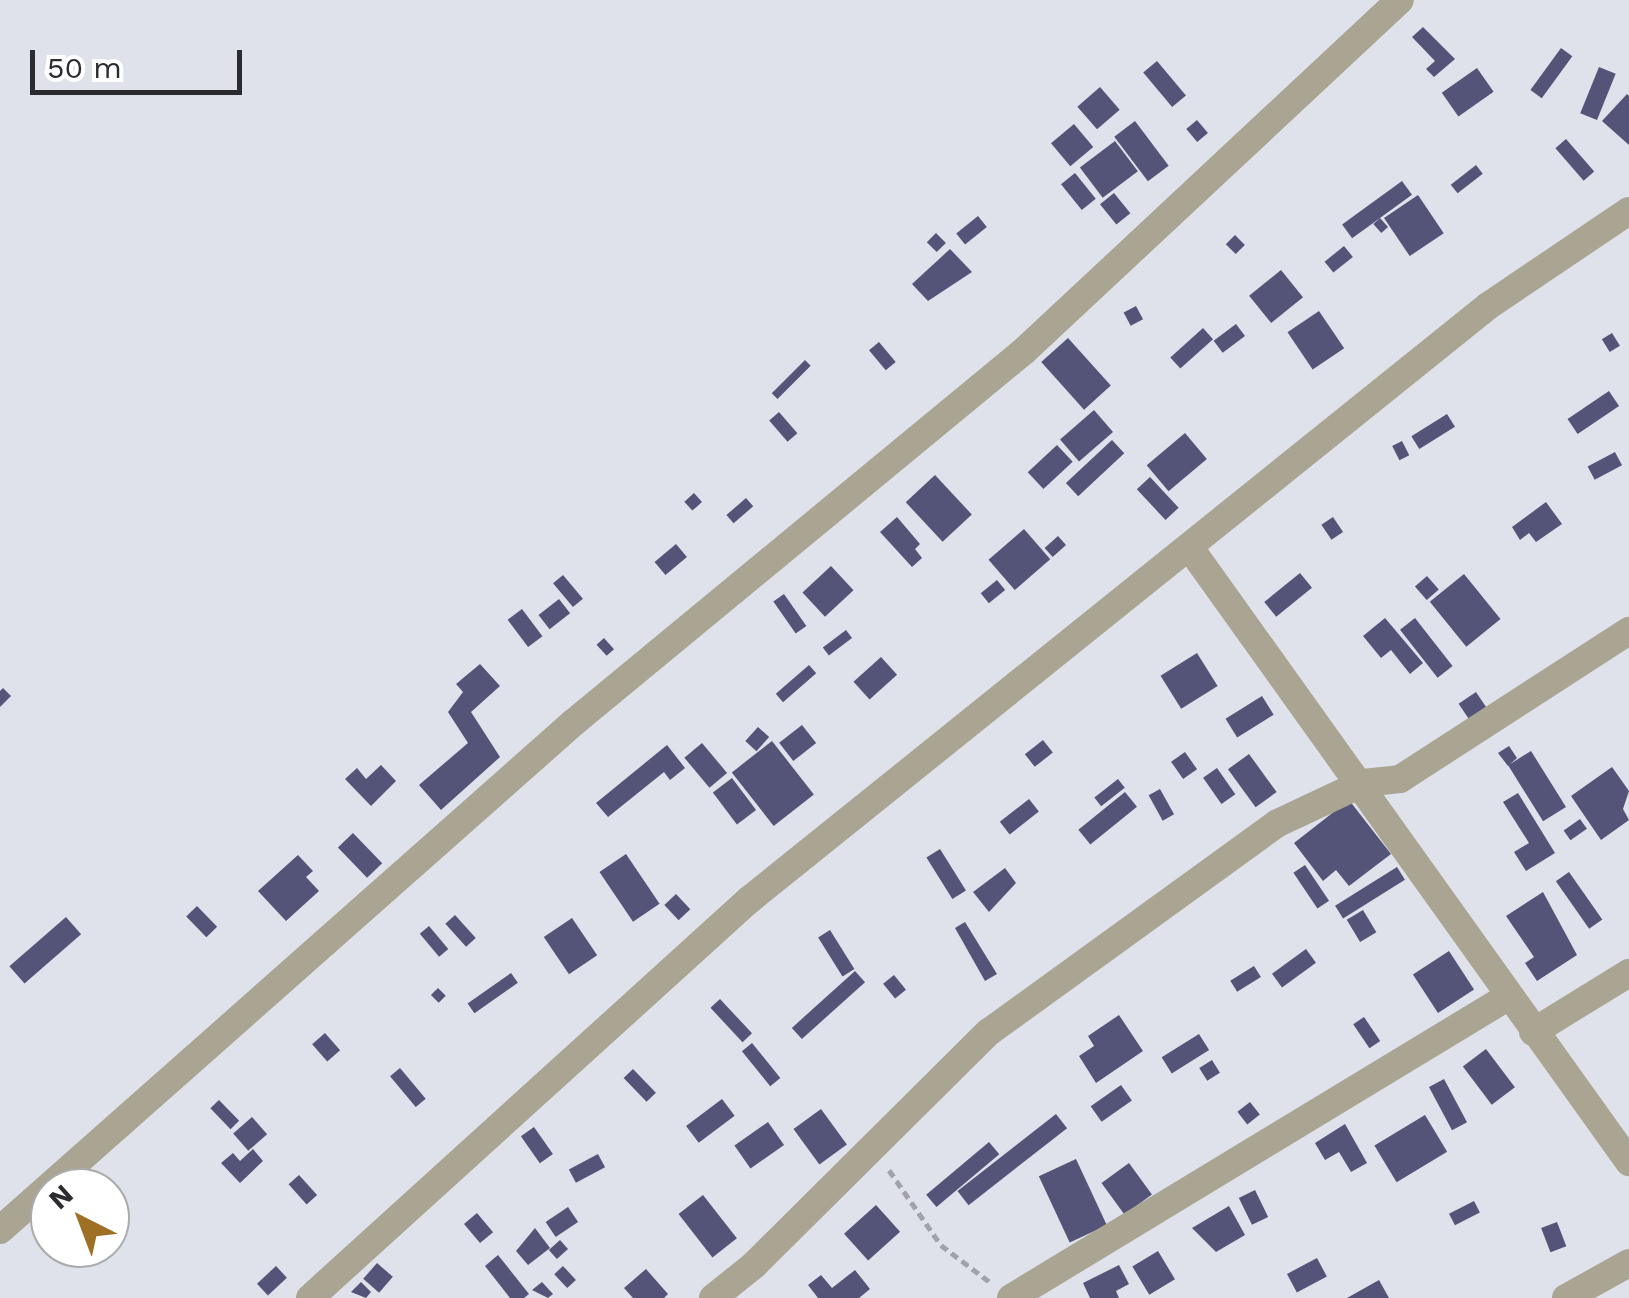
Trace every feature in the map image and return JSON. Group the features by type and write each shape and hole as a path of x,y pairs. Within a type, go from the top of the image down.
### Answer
{"street":[{"path":"0,1230 573,723 1024,350 1400,0"},
{"path":"310,1298 749,900 1488,306 1629,211"},
{"path":"1190,548 1363,782 1533,1032 1629,1162"},
{"path":"713,1298 873,1148 989,1032 1278,823 1363,782 1400,779 1629,631"},
{"path":"1533,1032 1629,973"},
{"path":"1010,1298 1509,996"},
{"path":"1566,1298 1629,1263"}],"path":[{"path":"873,1148 942,1246 1010,1298"}],"building":[{"path":"1423,27 1455,59 1434,77 1426,69 1435,61 1412,37"},
{"path":"1561,48 1572,56 1542,98 1530,90"},
{"path":"1157,61 1186,95 1172,107 1143,73"},
{"path":"1599,67 1616,74 1597,120 1580,113"},
{"path":"1477,68 1494,92 1458,116 1442,93"},
{"path":"1100,87 1120,110 1097,129 1077,107"},
{"path":"1629,96 1629,145 1602,121"},
{"path":"1197,120 1208,133 1197,142 1186,129"},
{"path":"1135,121 1169,166 1148,181 1114,137"},
{"path":"1074,124 1093,147 1070,166 1051,143"},
{"path":"1566,139 1594,171 1584,181 1555,148"},
{"path":"1115,141 1138,171 1103,198 1080,167"},
{"path":"1476,165 1483,174 1458,193 1451,185"},
{"path":"1075,173 1096,199 1082,210 1061,184"},
{"path":"1402,181 1412,195 1352,238 1342,224"},
{"path":"1114,193 1130,213 1116,225 1100,204"},
{"path":"1418,195 1444,233 1410,256 1384,218"},
{"path":"978,216 987,227 965,245 956,234"},
{"path":"1380,218 1388,227 1381,233 1373,224"},
{"path":"936,233 946,243 937,252 927,242"},
{"path":"1235,235 1245,245 1236,254 1226,244"},
{"path":"1344,246 1353,257 1333,273 1325,262"},
{"path":"950,249 972,272 928,301 912,284"},
{"path":"1281,270 1303,297 1271,323 1249,296"},
{"path":"1136,306 1143,319 1131,326 1124,313"},
{"path":"1319,311 1344,348 1313,370 1287,332"},
{"path":"1236,324 1245,336 1223,353 1214,341"},
{"path":"1203,328 1213,339 1180,369 1170,357"},
{"path":"1612,333 1620,346 1610,352 1602,339"},
{"path":"1068,338 1111,386 1084,410 1041,362"},
{"path":"879,342 896,362 886,370 869,350"},
{"path":"805,360 811,366 777,399 772,393"},
{"path":"1609,391 1619,406 1578,434 1568,419"},
{"path":"1094,410 1113,432 1079,461 1060,440"},
{"path":"779,412 797,433 788,442 769,421"},
{"path":"1447,414 1455,427 1419,449 1411,436"},
{"path":"1185,433 1207,459 1169,491 1147,465"},
{"path":"1112,440 1124,453 1078,496 1066,483"},
{"path":"1402,441 1409,455 1399,460 1392,446"},
{"path":"1057,445 1073,462 1043,489 1028,472"},
{"path":"1615,452 1622,465 1595,480 1588,467"},
{"path":"935,475 972,514 943,542 906,502"},
{"path":"1150,477 1179,508 1165,520 1137,489"},
{"path":"694,493 702,502 692,511 684,502"},
{"path":"746,498 753,506 734,523 726,515"},
{"path":"1546,502 1562,524 1536,542 1529,533 1520,540 1512,527"},
{"path":"897,517 920,544 915,549 922,558 912,567 880,532"},
{"path":"1333,517 1343,532 1331,540 1321,525"},
{"path":"1024,529 1050,559 1015,590 989,560"},
{"path":"1058,536 1066,545 1053,557 1045,548"},
{"path":"676,544 687,557 665,575 655,562"},
{"path":"831,566 854,590 825,617 802,593"},
{"path":"1300,573 1312,588 1276,617 1264,602"},
{"path":"1464,574 1501,619 1466,647 1430,602"},
{"path":"563,575 583,599 573,607 553,583"},
{"path":"1427,576 1439,590 1427,600 1415,586"},
{"path":"997,580 1005,590 989,603 981,593"},
{"path":"784,594 806,626 796,633 773,601"},
{"path":"559,599 570,613 550,629 539,615"},
{"path":"522,609 542,636 528,647 508,620"},
{"path":"1385,618 1423,663 1410,674 1391,650 1381,658 1363,636"},
{"path":"1415,618 1453,666 1438,678 1400,630"},
{"path":"846,630 852,638 829,655 823,647"},
{"path":"604,638 614,649 607,656 597,645"},
{"path":"1197,653 1218,686 1181,709 1161,676"},
{"path":"881,657 897,675 870,700 854,682"},
{"path":"480,664 500,686 471,712 500,757 441,810 419,785 468,743 448,712 463,692 456,684"},
{"path":"809,665 816,673 783,702 776,694"},
{"path":"3,688 11,696 0,707 0,691"},
{"path":"1476,692 1486,707 1469,719 1459,704"},
{"path":"1262,696 1274,715 1237,737 1226,719"},
{"path":"802,725 816,743 793,761 779,743"},
{"path":"758,727 769,737 756,751 745,741"},
{"path":"1043,740 1053,753 1035,767 1025,754"},
{"path":"772,741 814,795 774,826 732,772"},
{"path":"702,743 727,773 709,788 684,758"},
{"path":"667,745 685,768 670,780 664,772 608,817 596,803"},
{"path":"1509,746 1517,758 1508,766 1498,753"},
{"path":"1531,751 1566,807 1543,821 1508,765"},
{"path":"1185,752 1197,769 1183,779 1171,762"},
{"path":"1249,754 1277,792 1256,807 1228,769"},
{"path":"381,765 396,781 371,806 345,779 357,768 366,779"},
{"path":"1612,767 1629,791 1623,809 1629,820 1601,840 1571,796"},
{"path":"1217,768 1235,794 1221,804 1203,778"},
{"path":"732,778 756,810 737,824 713,792"},
{"path":"1118,779 1125,788 1101,806 1094,797"},
{"path":"1160,789 1174,814 1163,821 1149,795"},
{"path":"1125,792 1137,807 1090,845 1078,830"},
{"path":"1518,793 1555,853 1526,871 1514,852 1529,843 1503,802"},
{"path":"1029,799 1039,812 1010,834 1000,822"},
{"path":"1349,800 1391,854 1349,886 1336,870 1323,881 1294,843"},
{"path":"1580,819 1587,829 1570,840 1564,830"},
{"path":"353,833 382,863 367,878 338,848"},
{"path":"940,849 966,891 952,899 926,857"},
{"path":"626,854 660,904 633,922 599,872"},
{"path":"298,855 313,871 306,877 319,891 286,921 258,891"},
{"path":"1305,865 1329,901 1317,908 1293,873"},
{"path":"1397,867 1405,880 1343,918 1335,906"},
{"path":"1005,868 1016,883 989,912 973,892"},
{"path":"1569,872 1602,920 1589,929 1556,881"},
{"path":"1543,892 1577,955 1537,981 1525,963 1534,957 1506,916"},
{"path":"676,894 690,909 679,920 664,905"},
{"path":"197,906 217,927 206,937 186,916"},
{"path":"1363,910 1376,932 1360,942 1347,920"},
{"path":"455,915 476,938 466,947 445,924"},
{"path":"66,917 81,934 24,984 9,966"},
{"path":"572,918 597,955 569,974 544,937"},
{"path":"965,922 997,974 985,981 955,928"},
{"path":"429,926 448,949 439,957 420,934"},
{"path":"830,930 854,969 843,976 818,937"},
{"path":"1306,949 1316,963 1282,987 1272,974"},
{"path":"1449,951 1474,990 1438,1013 1413,974"},
{"path":"1254,966 1261,977 1237,992 1230,981"},
{"path":"855,971 865,982 802,1039 792,1028"},
{"path":"511,973 518,983 474,1013 468,1003"},
{"path":"894,975 906,990 895,999 883,984"},
{"path":"438,988 446,996 439,1003 431,995"},
{"path":"720,999 752,1033 743,1042 710,1008"},
{"path":"1119,1015 1143,1051 1096,1083 1079,1056 1094,1046 1088,1036"},
{"path":"1364,1017 1380,1041 1369,1048 1353,1024"},
{"path":"325,1033 340,1050 327,1062 312,1044"},
{"path":"1199,1034 1209,1050 1172,1073 1162,1057"},
{"path":"752,1043 780,1078 770,1086 742,1051"},
{"path":"1486,1049 1515,1087 1492,1105 1463,1066"},
{"path":"1212,1060 1220,1073 1207,1081 1199,1068"},
{"path":"400,1068 426,1099 416,1107 390,1076"},
{"path":"633,1069 656,1093 647,1102 624,1078"},
{"path":"1444,1079 1467,1122 1452,1130 1429,1087"},
{"path":"1121,1085 1132,1101 1102,1122 1091,1106"},
{"path":"722,1099 735,1116 699,1143 686,1126"},
{"path":"219,1100 239,1121 231,1129 210,1108"},
{"path":"1250,1102 1260,1115 1247,1124 1237,1112"},
{"path":"821,1109 847,1145 819,1165 793,1129"},
{"path":"1056,1114 1067,1128 969,1205 957,1191"},
{"path":"1425,1115 1447,1152 1397,1182 1374,1145"},
{"path":"252,1117 267,1134 248,1151 233,1133"},
{"path":"768,1122 784,1145 750,1168 734,1146"},
{"path":"1345,1124 1367,1163 1351,1172 1339,1152 1325,1160 1315,1143"},
{"path":"534,1127 553,1154 540,1163 521,1136"},
{"path":"989,1142 999,1154 936,1207 926,1195"},
{"path":"253,1149 263,1161 240,1183 221,1163 233,1153 240,1161"},
{"path":"598,1154 605,1167 576,1183 569,1169"},
{"path":"1076,1159 1107,1225 1070,1242 1039,1176"},
{"path":"1129,1163 1152,1195 1124,1215 1101,1183"},
{"path":"299,1175 317,1195 307,1204 289,1184"},
{"path":"1255,1190 1268,1217 1252,1225 1239,1198"},
{"path":"703,1195 737,1238 712,1257 679,1214"},
{"path":"1474,1201 1480,1213 1455,1225 1449,1214"},
{"path":"876,1205 900,1232 868,1261 844,1234"},
{"path":"1229,1206 1245,1235 1216,1252 1192,1228"},
{"path":"568,1207 578,1222 556,1237 546,1222"},
{"path":"477,1213 493,1232 480,1243 464,1224"},
{"path":"1557,1222 1566,1246 1550,1252 1541,1228"},
{"path":"535,1228 550,1248 528,1265 516,1251"},
{"path":"560,1240 568,1249 557,1259 549,1250"},
{"path":"1158,1251 1175,1279 1149,1295 1132,1266"},
{"path":"498,1255 529,1294 524,1298 510,1298 485,1266"},
{"path":"1317,1258 1327,1277 1297,1293 1287,1274"},
{"path":"377,1263 393,1277 379,1293 363,1279"},
{"path":"1119,1265 1129,1284 1116,1291 1119,1298 1090,1298 1083,1283"},
{"path":"276,1266 287,1278 268,1295 257,1284"},
{"path":"563,1266 576,1280 567,1288 554,1274"},
{"path":"646,1269 668,1294 664,1298 633,1298 624,1288"},
{"path":"855,1270 870,1289 859,1298 818,1298 808,1285 821,1275 832,1288"},
{"path":"1379,1280 1389,1298 1347,1298"},
{"path":"361,1282 371,1292 366,1298 351,1292"},
{"path":"542,1282 553,1294 548,1298 532,1290"}]}
